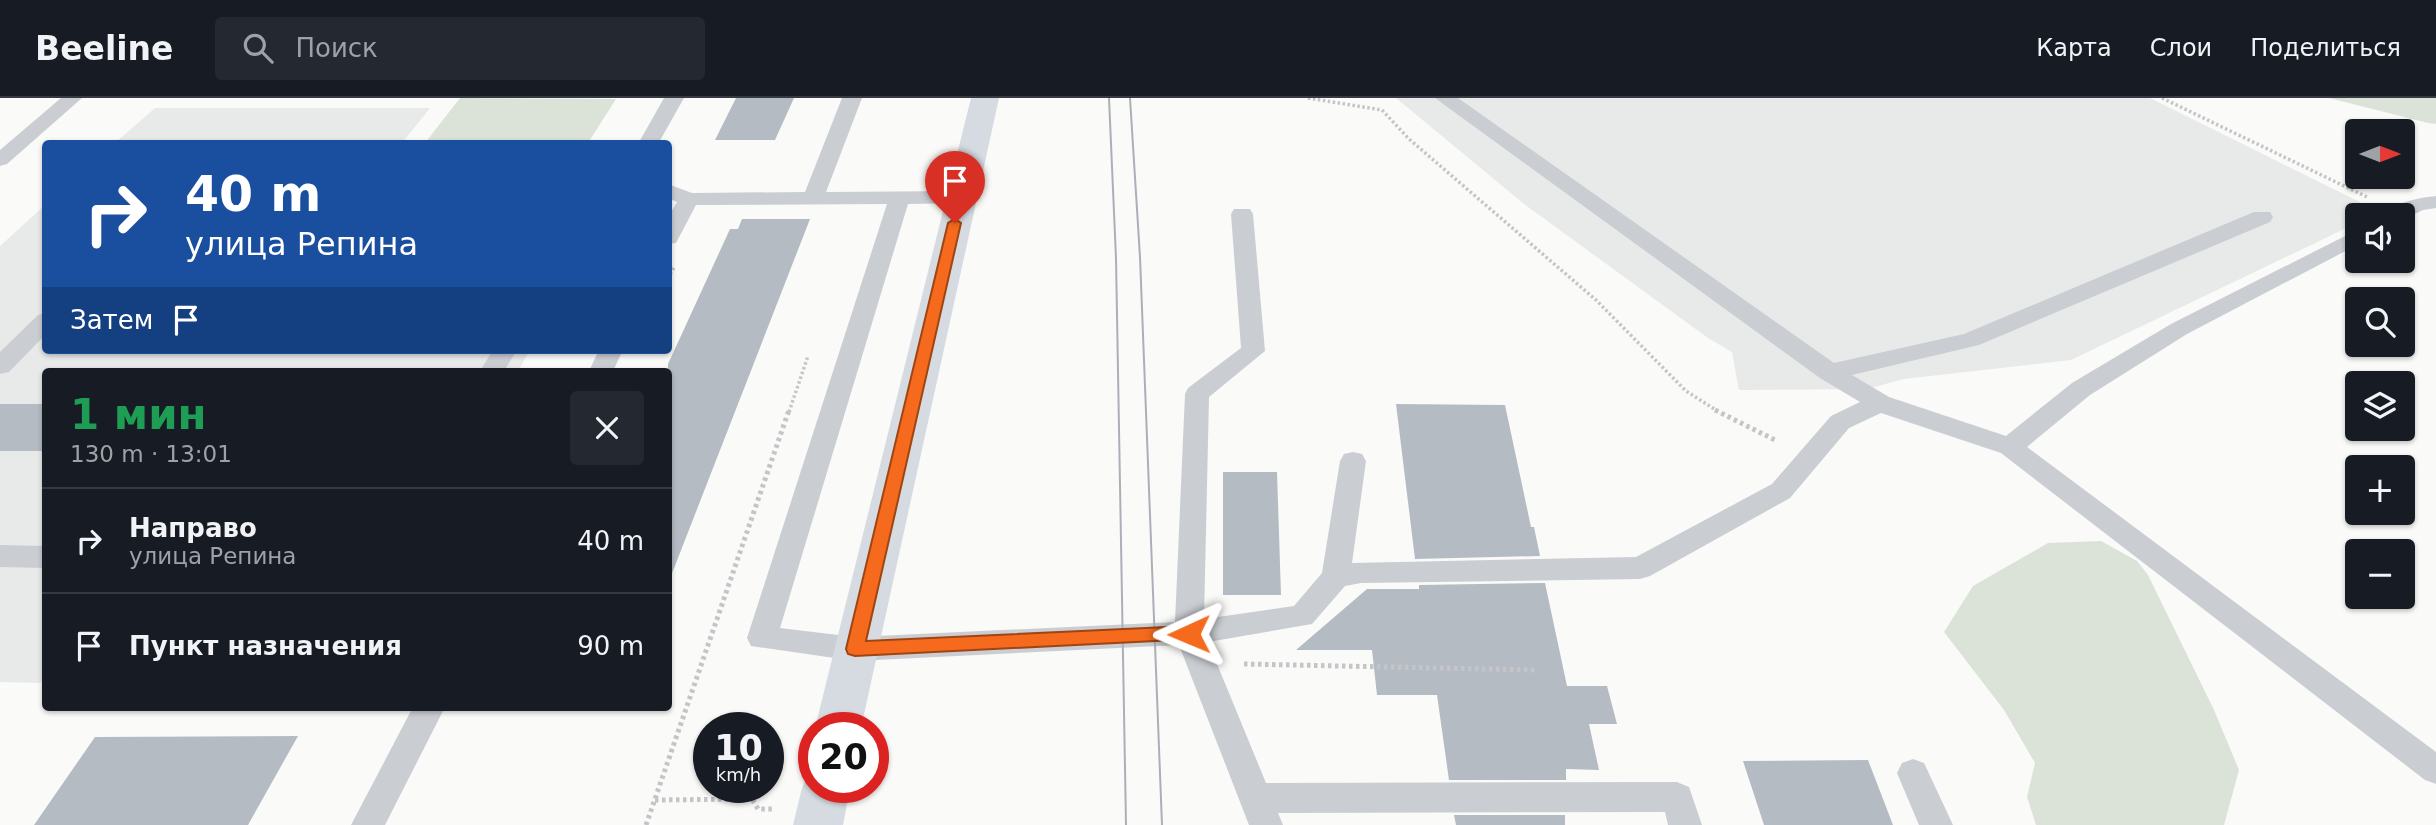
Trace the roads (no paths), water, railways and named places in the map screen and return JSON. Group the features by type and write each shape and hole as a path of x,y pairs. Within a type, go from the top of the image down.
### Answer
{"street":[{"path":"841,712 985,98"}],"lane":[{"path":"0,160 72,98"},
{"path":"650,140 674,98"},
{"path":"813,197 852,98"},
{"path":"1446,98 1829,372 1880,403 2010,447 2436,770"},
{"path":"672,192 689,199 961,197"},
{"path":"900,197 762,639 855,649 1189,634 1302,616 1336,577 1353,461"},
{"path":"672,231 689,199"},
{"path":"2415,206 2436,202"},
{"path":"1242,214 1253,351 1197,394 1189,634 1261,811 1677,797 1685,825"},
{"path":"1829,372 1971,340 2262,217"},
{"path":"2010,447 2081,389 2179,329 2345,242"},
{"path":"0,366 42,324"},
{"path":"1336,577 1361,572 1640,568 1781,491 1840,422 1880,403"},
{"path":"0,556 42,557"},
{"path":"368,825 427,711"},
{"path":"1913,773 1936,825"}],"tram line":[{"path":"1109,98 1116,258 1126,825"},
{"path":"1130,98 1140,257 1162,825"}]}
